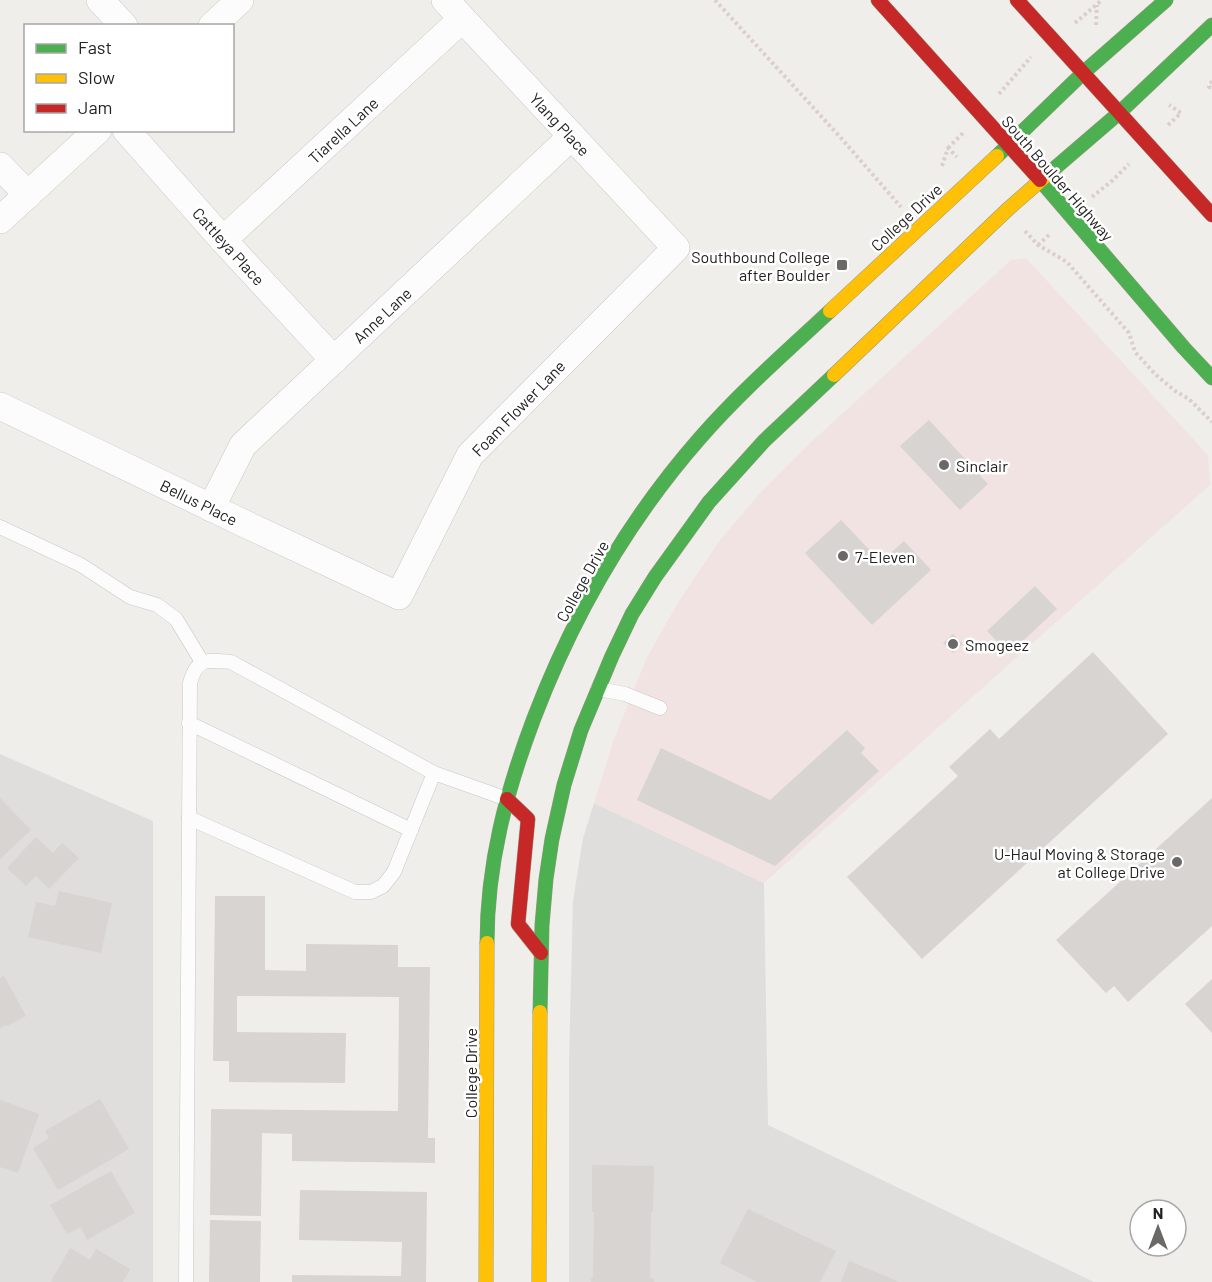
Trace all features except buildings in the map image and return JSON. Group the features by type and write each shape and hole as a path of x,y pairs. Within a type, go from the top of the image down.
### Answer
{"main road":[{"name":"South Boulder Highway","path":"878,0 1040,180 1212,378"},
{"path":"1017,0 1212,214"},
{"name":"College Drive","path":"486,1282 487,920 493,866 501,819 536,713 559,675 590,596 610,560 654,496 693,445 734,400 1009,145 1083,73 1166,0"},
{"path":"539,1282 542,925 552,839 564,785 592,687 612,656 632,614 655,577 709,502 764,441 1040,180 1119,113 1212,25"},
{"path":"507,799 528,819 518,924 541,953"}],"street":[{"path":"100,0 122,24"},
{"path":"214,24 240,0"},
{"name":"Ylang Place","path":"453,10 676,248"},
{"name":"Tiarella Lane","path":"223,240 453,10"},
{"path":"0,220 96,132"},
{"name":"Cattleya Place","path":"128,132 223,240 334,360"},
{"name":"Anne Lane","path":"211,508 243,445 572,136"},
{"path":"0,166 28,195"},
{"name":"Foam Flower Lane","path":"399,596 470,455 676,248"},
{"name":"Bellus Place","path":"0,406 399,596"}],"lane":[{"path":"0,527 81,565 130,597 157,605 176,619 202,662"},
{"path":"186,1282 189,723 190,683 194,669 202,662 231,662 434,773 507,799"},
{"path":"592,687 625,694 660,708"},
{"path":"189,723 411,830"},
{"path":"189,818 355,892 371,892 383,886 394,872 434,773"}],"path":[{"path":"1097,5 1102,0"},
{"path":"1007,86 1034,54"},
{"path":"1211,87 1212,81"},
{"path":"1167,126 1180,113"},
{"path":"1086,201 1113,180"}],"shaded area":[{"path":"1026,258 1208,455 1210,485 764,883 594,803 614,739 647,657 679,601 720,540 760,493 810,443 1011,260"},
{"path":"0,754 153,821 153,1282 0,1282"},
{"path":"594,803 764,883 768,1125 1094,1282 569,1282 569,1061 573,901 583,838"}],"traffic: fast":[{"path":"997,156 1083,73 1166,0"},
{"path":"1048,174 1119,113 1212,25"},
{"path":"1040,180 1212,378"},
{"path":"487,943 494,857 515,773 549,680 585,606 626,536 674,469 731,405 830,311"},
{"path":"540,1012 542,925 552,839 564,785 581,730 612,656 632,614 655,577 709,502 764,441 834,375"}],"traffic: slow":[{"path":"830,311 997,156"},
{"path":"834,375 1007,210 1048,174"},
{"path":"486,1282 487,943"},
{"path":"539,1282 540,1012"}],"traffic: jam":[{"path":"878,0 1040,180"},
{"path":"1017,0 1212,215"},
{"path":"507,799 528,819 518,924 541,953"}],"place":[{"name":"Southbound College after Boulder","path":"842,265"},
{"name":"Sinclair","path":"944,465"},
{"name":"7-Eleven","path":"843,556"},
{"name":"Smogeez","path":"953,644"},
{"name":"U-Haul Moving & Storage at College Drive","path":"1177,862"}]}
